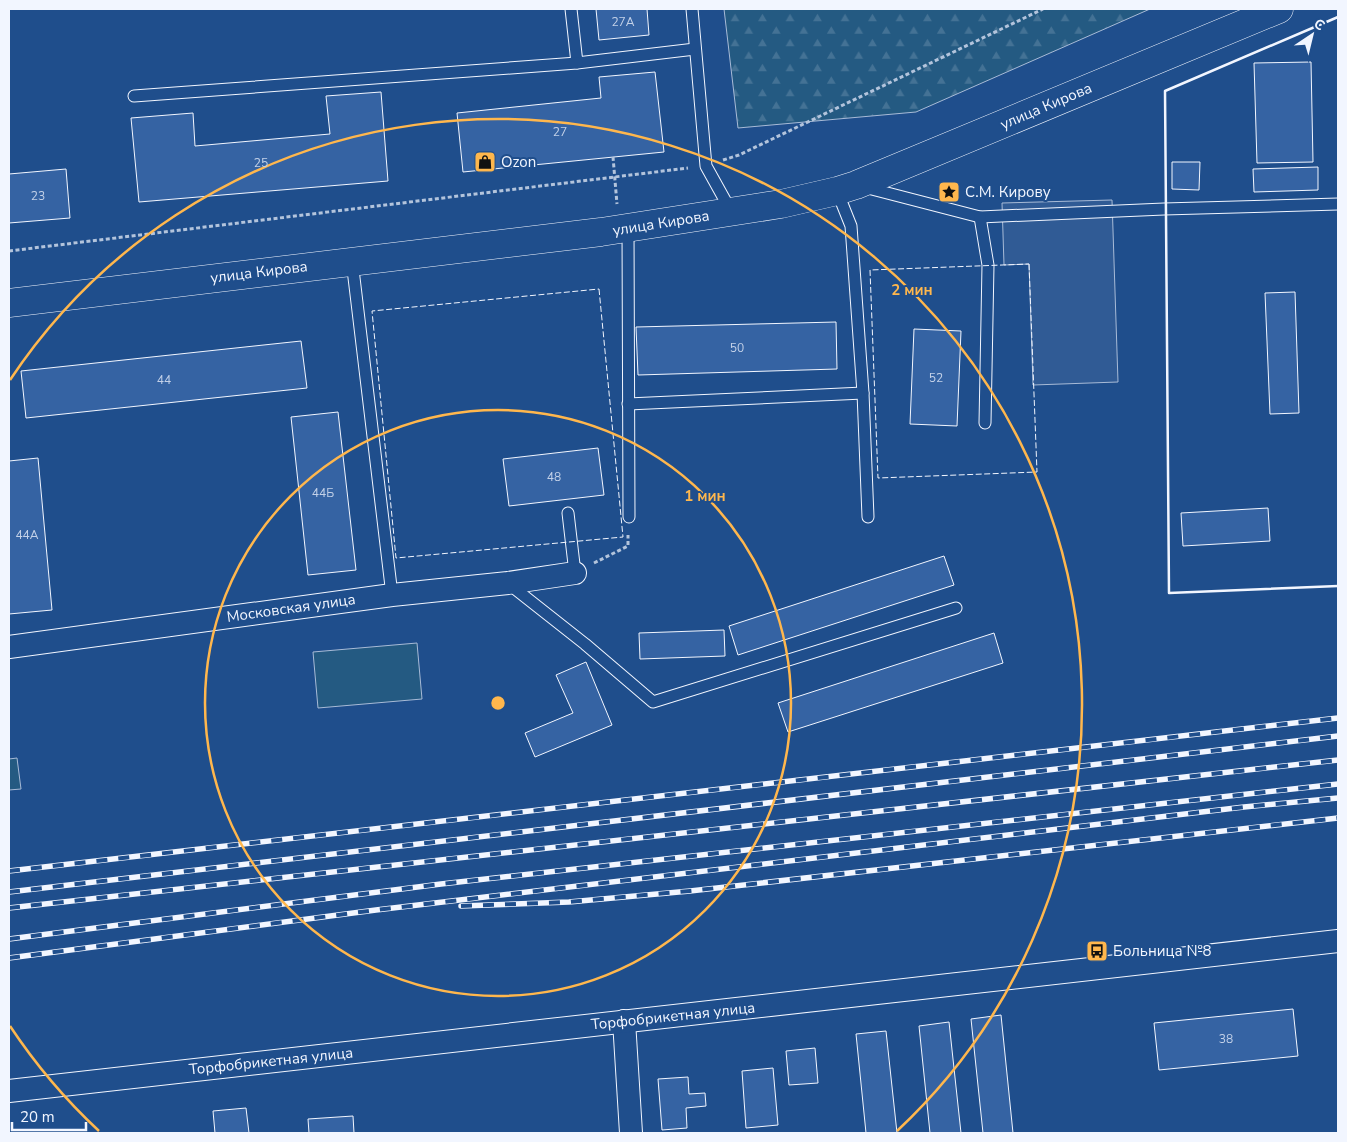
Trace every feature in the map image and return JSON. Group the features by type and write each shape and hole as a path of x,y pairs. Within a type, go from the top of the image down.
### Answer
{"street":[{"name":"улица Кирова","path":"9,303 623,228 781,204 847,188 1279,9"},
{"name":"Московская улица","path":"9,647 392,595 508,583 575,573"},
{"name":"Торфобрикетная улица","path":"9,1091 1338,941"},
{"path":"624,1021 631,1133"}],"lane":[{"path":"571,9 577,63"},
{"path":"692,9 706,166 731,211"},
{"path":"134,96 577,63 695,50"},
{"path":"868,518 863,393 847,188 980,217 1338,204"},
{"path":"980,217 988,265 985,423"},
{"path":"623,228 628,404 628,517"},
{"path":"352,261 392,595"},
{"path":"628,404 863,393"},
{"path":"568,513 575,573"},
{"path":"508,583 653,702 956,608"}],"path":[{"path":"9,251 706,166 739,155 1043,9"},
{"path":"613,157 623,228"},
{"path":"575,573 628,546 628,517"}],"green space":[{"path":"724,9 1150,9 916,112 738,128"},
{"path":"417,643 422,699 318,708 313,652"},
{"path":"17,758 21,789 9,790 9,759"}],"shaded area":[{"path":"1112,200 1118,382 1033,385 1029,264 1004,265 1002,203"}],"building":[{"path":"596,9 647,9 649,35 599,40"},
{"path":"1311,62 1313,162 1257,163 1254,63"},
{"path":"655,72 664,152 463,172 457,113 601,98 599,77"},
{"path":"381,92 388,181 139,202 131,118 193,113 195,146 330,134 326,96"},
{"path":"1172,162 1200,162 1199,190 1172,189"},
{"path":"1318,167 1318,190 1254,192 1253,169"},
{"path":"66,169 70,218 9,223 9,174"},
{"path":"1295,292 1299,413 1270,414 1265,293"},
{"path":"836,322 837,369 638,375 636,327"},
{"path":"914,329 961,331 957,426 910,424"},
{"path":"301,341 307,388 26,418 21,371"},
{"path":"338,412 356,570 308,575 291,417"},
{"path":"598,448 604,495 509,506 503,459"},
{"path":"38,458 52,610 9,614 9,461"},
{"path":"1268,508 1270,541 1183,546 1181,513"},
{"path":"944,556 954,585 738,655 729,626"},
{"path":"724,630 725,656 640,659 639,633"},
{"path":"994,633 1003,663 788,732 778,703"},
{"path":"586,662 612,725 535,757 525,733 573,713 556,675"},
{"path":"1293,1009 1298,1056 1159,1070 1154,1023"},
{"path":"1001,1015 1013,1133 983,1133 971,1019"},
{"path":"949,1022 961,1133 930,1133 919,1026"},
{"path":"886,1031 897,1133 866,1133 856,1034"},
{"path":"815,1048 818,1083 789,1085 786,1051"},
{"path":"773,1068 778,1125 746,1128 742,1071"},
{"path":"688,1077 689,1094 705,1093 706,1106 686,1108 687,1128 662,1130 658,1079"},
{"path":"246,1108 249,1133 215,1133 213,1111"},
{"path":"353,1116 354,1133 309,1133 308,1119"}],"railway":[{"path":"9,871 1338,718"},
{"path":"9,892 1338,736"},
{"path":"9,908 1338,760"},
{"path":"9,939 441,884 1338,784"},
{"path":"9,958 376,910 1244,807 1338,798"},
{"path":"461,906 569,902 690,891 1338,818"}],"fence":[{"path":"1029,264 1037,472 878,478 870,270 1029,264"},
{"path":"599,289 623,537 396,558 372,311 599,289"}],"wall":[{"path":"1338,17 1165,91 1169,593 1338,586"}],"place":[{"name":"Ozon","path":"485,162"},
{"name":"С.М. Кирову","path":"949,192"},
{"name":"Больница №8","path":"1097,951"}]}
